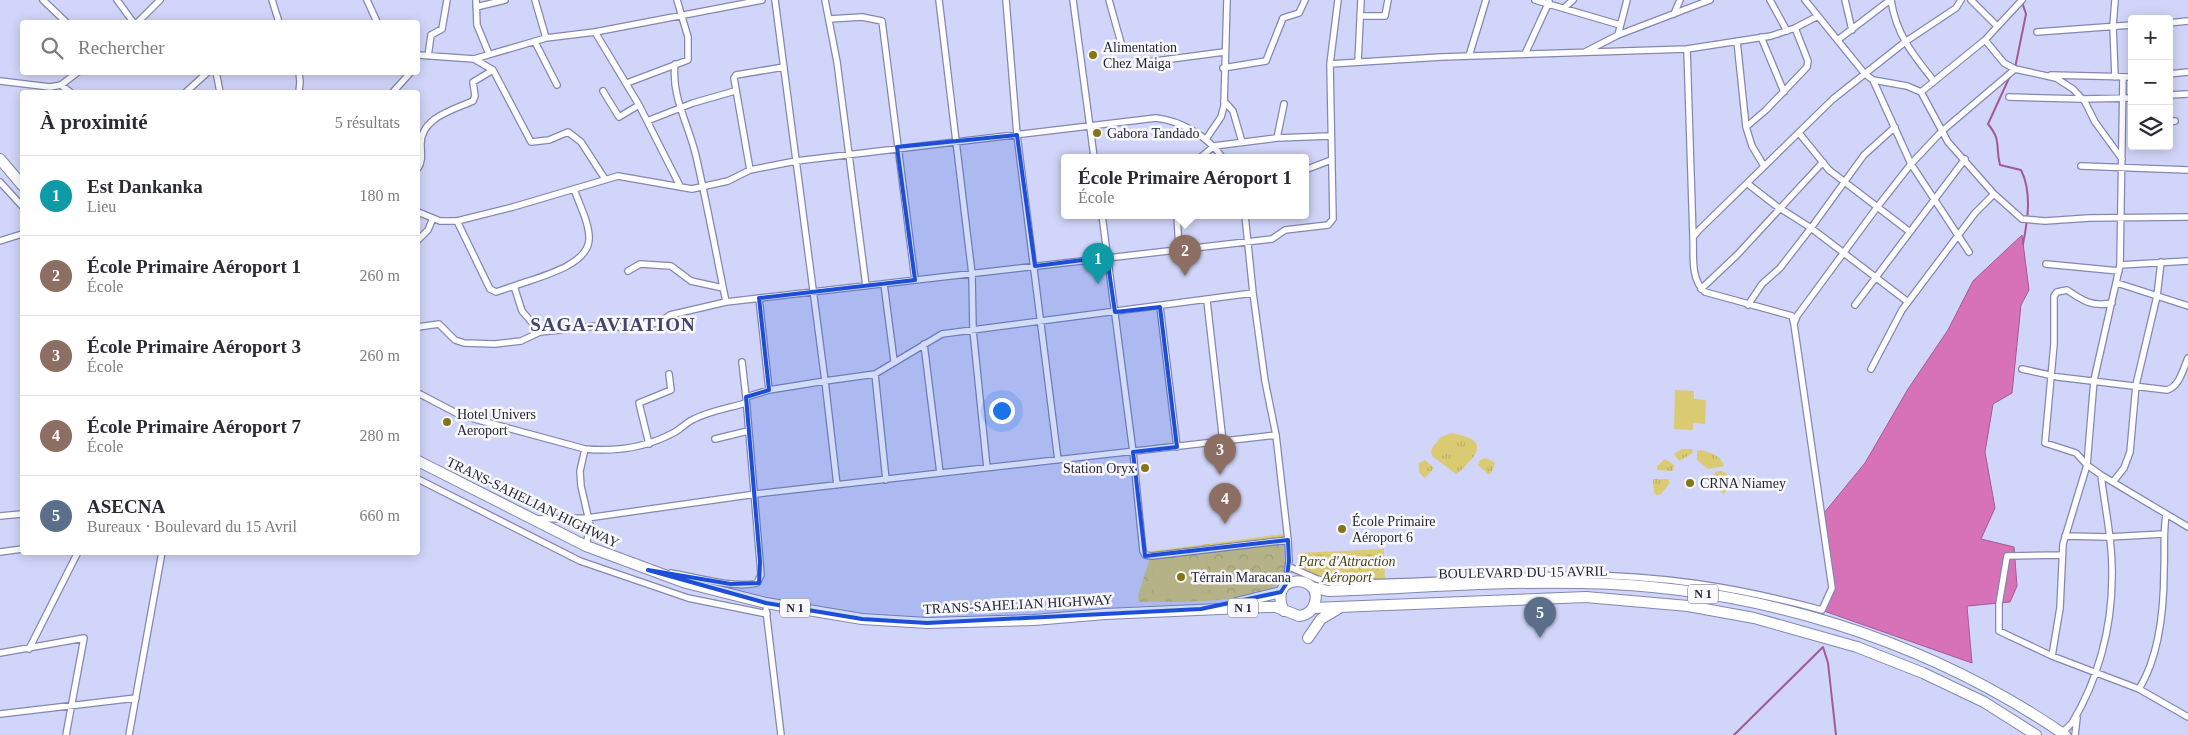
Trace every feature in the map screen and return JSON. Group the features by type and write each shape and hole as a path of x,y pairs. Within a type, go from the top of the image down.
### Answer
{"highway":[{"path":"0,159 20,183"},
{"name":"TRANS-SAHELIAN HIGHWAY","path":"420,462 531,520 586,546 648,570 766,608 862,619 927,623 1034,620 1201,609 1276,607 1284,611"},
{"path":"1295,580 1308,584 1316,599 1314,608 1299,616 1284,611 1280,600 1284,588 1295,580"},
{"name":"BOULEVARD DU 15 AVRIL","path":"1308,584 1328,591 1582,583 1667,589 1758,603 1833,623 1928,658 2030,711 2062,733"},
{"name":"TRANS-SAHELIAN HIGHWAY","path":"1201,609 1262,598 1284,588"},
{"name":"BOULEVARD DU 15 AVRIL","path":"1314,608 1344,605 1586,597 1688,606 1754,618 1857,647 1922,673 1984,702 2036,735"},
{"path":"1308,638 1321,619 1344,605"}],"street":[{"path":"42,0 64,20"},
{"path":"117,0 132,20"},
{"path":"140,20 159,0"},
{"path":"272,0 278,20"},
{"path":"367,0 376,20"},
{"path":"428,56 431,35 442,29 447,0"},
{"path":"489,54 477,25 476,3 505,0"},
{"path":"535,0 546,38"},
{"path":"627,83 688,60 688,37 677,0"},
{"path":"420,55 474,59 546,38 595,32 762,0"},
{"path":"775,0 837,485"},
{"path":"825,0 842,94 866,286"},
{"path":"939,0 972,274 973,330 987,468"},
{"path":"1006,0 1017,135 1058,460"},
{"path":"1073,0 1094,154"},
{"path":"1109,0 1121,43"},
{"path":"1206,139 1220,117 1224,101 1223,68 1227,0"},
{"path":"1223,68 1266,61 1283,18 1299,13 1305,0"},
{"path":"420,327 439,324 455,340 481,344 522,341 540,332 613,324 624,330 630,330 660,322 670,315 726,302 1272,239 1285,230 1330,224 1333,219 1330,64 1338,0"},
{"path":"1358,62 1361,0"},
{"path":"1360,16 1385,16 1388,0"},
{"path":"1469,56 1486,0"},
{"path":"1535,0 1549,2 1620,25"},
{"path":"1564,8 1573,0"},
{"path":"1618,35 1627,0"},
{"path":"1674,14 1680,0"},
{"path":"1583,53 1618,35 1710,0"},
{"path":"1770,0 1787,31"},
{"path":"1806,0 1865,74 1873,80 1913,87 1921,92 1941,132 1994,194 2022,219 2032,221 2122,217 2188,217"},
{"path":"1845,0 1852,30"},
{"path":"1839,39 1890,0 1894,20 1905,42 1934,81"},
{"path":"1694,237 1833,99 1905,42 1956,8 1961,0"},
{"path":"1971,0 1998,26"},
{"path":"1921,92 1985,40 2022,0"},
{"path":"2115,0 2113,26 2116,76"},
{"path":"1525,54 1549,2"},
{"path":"1330,64 1469,56 1688,49 1787,31 1818,16"},
{"path":"829,19 862,17 882,21 915,280"},
{"path":"2173,22 2188,22"},
{"path":"2037,32 2128,25"},
{"path":"1746,127 1784,92 1808,65 1795,28"},
{"path":"595,32 627,83 680,186"},
{"path":"1761,37 1784,92"},
{"path":"1985,40 2000,58 2015,69 2044,75 2061,81 2073,89 2082,99 2095,122 2123,159"},
{"path":"1737,41 1746,127 1752,146 1764,166"},
{"path":"535,42 556,85"},
{"path":"1292,568 1317,579 1332,582 1568,575 1674,580 1760,593 1822,610 1832,588 1792,316 1705,292 1696,281 1688,49"},
{"path":"1148,62 1224,52"},
{"path":"474,59 493,70 531,142 549,140 568,132 581,142 605,179"},
{"path":"675,64 673,82 682,108 703,187 726,302"},
{"path":"750,170 734,78 736,75 784,68"},
{"path":"1794,324 1797,316 1843,252 1911,164 1941,132 2015,69"},
{"path":"420,165 422,162 420,142 428,124 437,117 473,101 473,82 493,70"},
{"path":"2173,74 2188,72"},
{"path":"0,81 50,88 61,85 74,75"},
{"path":"188,90 205,75"},
{"path":"217,75 220,90"},
{"path":"299,75 299,90"},
{"path":"395,90 408,75"},
{"path":"2044,75 2128,77"},
{"path":"2052,656 2060,608 2062,555 2065,536 2087,465 2094,380 2120,268 2123,77"},
{"path":"1873,80 1911,164 1936,198 1970,252"},
{"path":"61,85 67,90"},
{"path":"603,91 619,117 639,105"},
{"path":"647,120 735,91"},
{"path":"2173,95 2188,94"},
{"path":"2009,96 2082,99 2128,98"},
{"path":"1224,101 1233,111 1242,142"},
{"path":"1277,138 1284,104"},
{"path":"420,213 433,218 457,221 605,179 624,176 680,186 684,189 703,187 728,180 750,170 796,161 897,147 1156,118 1167,119 1206,139 1220,154"},
{"path":"2123,125 2128,124"},
{"path":"1748,305 1762,284 1780,268 1811,228 1871,146 1895,127"},
{"path":"1799,133 1823,162 1844,181 1910,232"},
{"path":"1205,154 1214,146 1277,138 1330,136"},
{"path":"1309,168 1331,160"},
{"path":"1855,305 1965,160"},
{"path":"1701,289 1737,255 1823,162"},
{"path":"2081,166 2188,170"},
{"path":"0,182 20,204"},
{"path":"1748,184 1811,228 1908,302"},
{"path":"457,221 490,288 496,292 572,264 587,249 589,240 587,226 574,189"},
{"path":"1871,369 1908,302 1975,212 1994,194"},
{"path":"420,238 428,230 433,218"},
{"path":"1102,219 1133,452 1141,548 1145,555 1152,556 1288,540"},
{"path":"1177,219 1179,250"},
{"path":"1245,219 1253,293 1265,381 1276,435 1288,540 1289,561 1284,588"},
{"path":"0,241 20,235"},
{"path":"2046,264 2120,268 2162,262 2188,261"},
{"path":"2113,482 2128,460 2136,385 2162,262"},
{"path":"628,271 640,264 671,266 691,281 723,288"},
{"path":"2117,283 2188,306"},
{"path":"884,284 894,361"},
{"path":"514,286 522,311 540,332"},
{"path":"2112,303 2101,305 2087,304 2067,290 2057,292 2054,296 2055,317 2045,443 2076,453 2087,465 2101,475 2188,527"},
{"path":"420,394 460,415 585,449 635,448 649,444 676,431 693,419 769,390 875,374 942,334 1207,301 1253,293"},
{"path":"759,298 769,390"},
{"path":"1207,301 1223,442"},
{"path":"1160,307 1177,447"},
{"path":"924,344 940,473"},
{"path":"2022,369 2051,375 2167,390 2174,388 2188,358"},
{"path":"648,570 731,584 749,585 757,583 761,572 756,494 742,362"},
{"path":"649,444 639,403 671,390 669,374"},
{"path":"875,374 886,480"},
{"path":"715,439 748,430"},
{"path":"531,520 587,518 756,494 1276,435"},
{"path":"585,449 580,479 590,527 586,546"},
{"path":"2083,735 2075,732 2078,714 2096,671 2105,642 2110,612 2112,578 2101,475"},
{"path":"420,480 580,561 688,598 766,608 779,734"},
{"path":"0,516 20,514"},
{"path":"2140,689 2150,669 2164,591 2165,549 2162,534 2166,515"},
{"path":"2065,536 2109,537 2162,534"},
{"path":"0,552 20,549"},
{"path":"29,649 76,555"},
{"path":"129,735 161,555"},
{"path":"2062,555 2007,556 1999,604 1998,628 2000,633 2052,656 2140,689 2188,717"},
{"path":"1289,561 1292,568 1308,584"},
{"path":"0,653 84,638 66,735"},
{"path":"0,714 136,698"},
{"path":"2062,733 2078,714"}],"highlighted area":[{"path":"1017,135 1035,266 1107,257 1115,312 1160,307 1177,447 1133,452 1145,556 1288,540 1289,561 1286,584 1281,592 1201,609 927,623 862,619 766,603 648,570 731,584 759,583 760,562 746,397 769,390 759,298 915,280 897,147"}],"green space":[{"path":"1675,390 1694,391 1694,399 1706,400 1705,424 1693,423 1693,430 1674,429"},
{"path":"1451,433 1474,441 1477,449 1470,461 1456,474 1432,456 1431,450 1441,437"},
{"path":"1682,449 1692,449 1693,453 1679,461 1674,454"},
{"path":"1701,450 1712,453 1721,459 1724,466 1708,469 1697,460 1697,451"},
{"path":"1486,458 1495,463 1489,475 1478,465 1480,460"},
{"path":"1665,459 1674,465 1673,471 1657,470 1657,466"},
{"path":"1425,460 1434,468 1425,478 1420,474 1419,463"},
{"path":"1717,471 1727,474 1729,487 1724,494 1708,481"},
{"path":"1653,479 1668,479 1670,483 1661,494 1657,495 1654,493"},
{"path":"1283,534 1285,573 1277,584 1262,592 1220,600 1139,602 1138,596 1152,551"},
{"name":"Parc d'Attraction Aéroport","path":"1384,549 1385,586 1325,587 1300,575 1297,553"},
{"name":"Térrain Maracana","path":"1207,559 1210,590 1154,596 1152,564"}],"shaded area":[{"path":"2022,235 2029,290 2021,305 2012,393 1993,404 1985,452 1995,508 1981,539 2014,547 2017,586 2010,602 1967,606 1972,663 1824,611 1834,591 1824,513 1865,463 1908,389 1948,330 1973,281"}],"waterway":[{"path":"2015,68 2026,14 2022,2"},
{"path":"2010,76 1988,124 1997,139 2000,165 2021,170 2027,187 2028,206 2023,244"},
{"path":"1734,735 1823,647 1828,663 1836,735"}],"place":[{"name":"Alimentation Chez Maiga","path":"1093,55"},
{"name":"Gabora Tandado","path":"1097,133"},
{"name":"École Primaire Aéroport 1","path":"1185,276"},
{"name":"Est Dankanka","path":"1098,284"},
{"name":"Hotel Univers Aeroport","path":"447,422"},
{"name":"Station Oryx","path":"1145,468"},
{"name":"École Primaire Aéroport 3","path":"1220,475"},
{"name":"CRNA Niamey","path":"1690,483"},
{"name":"École Primaire Aéroport 7","path":"1225,524"},
{"name":"École Primaire Aéroport 6","path":"1342,529"},
{"name":"Térrain Maracana","path":"1181,577"},
{"name":"ASECNA","path":"1540,638"}],"district":[{"name":"SAGA-AVIATION","path":"613,324"}]}
